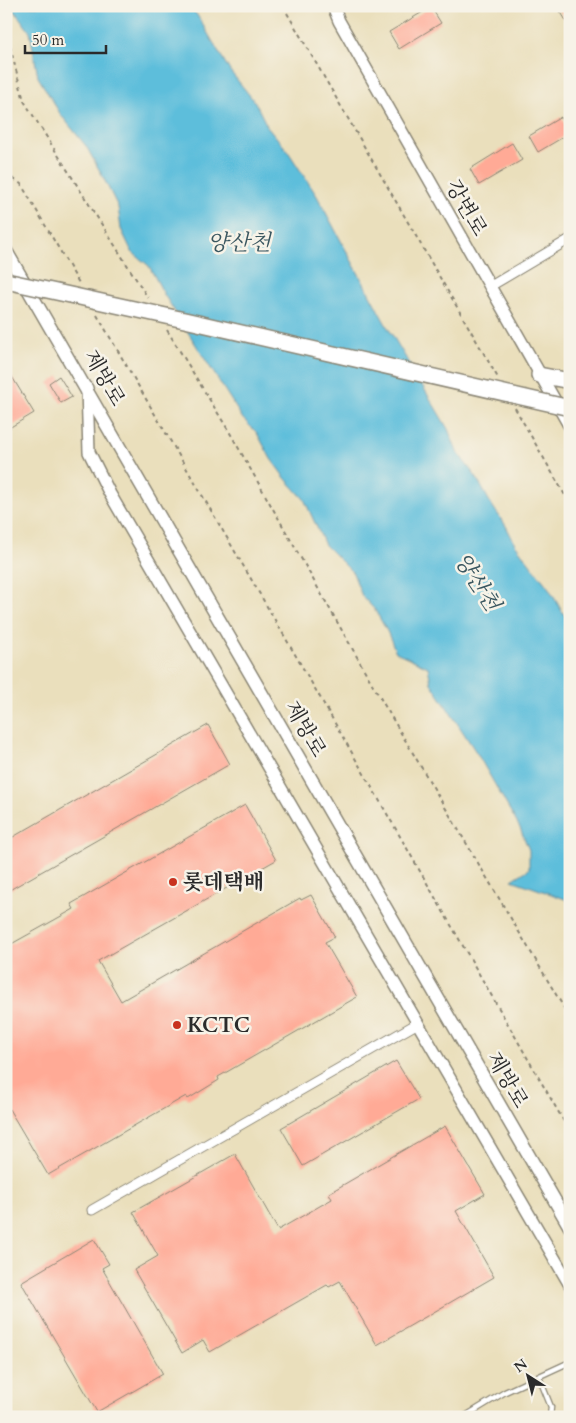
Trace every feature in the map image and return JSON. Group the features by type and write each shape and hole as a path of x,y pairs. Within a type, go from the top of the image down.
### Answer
{"main road":[{"name":"제방로","path":"6,251 87,388 452,1026 570,1227"},
{"path":"6,281 570,408"},
{"path":"539,375 570,381"}],"street":[{"name":"강변로","path":"334,6 339,21 539,375 570,426"},
{"path":"489,287 570,240"},
{"path":"87,388 89,452 110,494 570,1285"},
{"path":"92,1210 418,1023"}],"lane":[{"path":"464,1417 505,1392 570,1362"},
{"path":"539,1377 551,1407 550,1417"}],"path":[{"path":"284,6 501,383"},
{"path":"6,31 24,100 150,302"},
{"path":"6,174 21,184 81,287"},
{"path":"96,312 570,1132"},
{"path":"165,327 230,433 382,701 570,1018"},
{"path":"515,408 570,504"}],"water":[{"name":"양산천","path":"11,6 189,6 197,15 230,71 255,102 267,126 287,150 317,196 384,321 448,429 457,452 476,477 515,544 548,587 570,625 570,904 565,899 512,880 529,869 529,850 520,828 478,755 431,683 428,667 396,652 375,610 362,596 353,573 325,545 304,499 271,459 257,433 243,419 165,296 149,266 132,252 121,229 118,207 86,146 61,115 38,77 30,32"}],"building":[{"path":"557,6 570,6 570,27"},
{"path":"431,7 441,23 399,49 389,32"},
{"path":"561,117 570,133 538,152 529,136"},
{"path":"512,143 522,160 479,185 470,169"},
{"path":"6,367 34,413 9,428 6,424"},
{"path":"59,376 72,397 61,403 49,383"},
{"path":"208,725 230,764 6,892 6,841"},
{"path":"245,805 276,860 98,961 121,1001 300,898 301,900 311,895 335,937 325,942 357,997 218,1077 219,1080 188,1099 186,1096 48,1175 6,1104 6,947 74,909 71,904"},
{"path":"396,1061 419,1099 303,1166 281,1128"},
{"path":"445,1126 485,1194 456,1211 494,1277 377,1345 340,1281 329,1287 327,1285 210,1352 203,1340 182,1353 134,1270 158,1256 133,1212 235,1154 278,1230 332,1199 329,1193"},
{"path":"94,1239 109,1264 102,1268 163,1374 97,1412 21,1282"}],"place":[{"name":"롯데택배","path":"173,882"},
{"name":"KCTC","path":"177,1025"}]}
